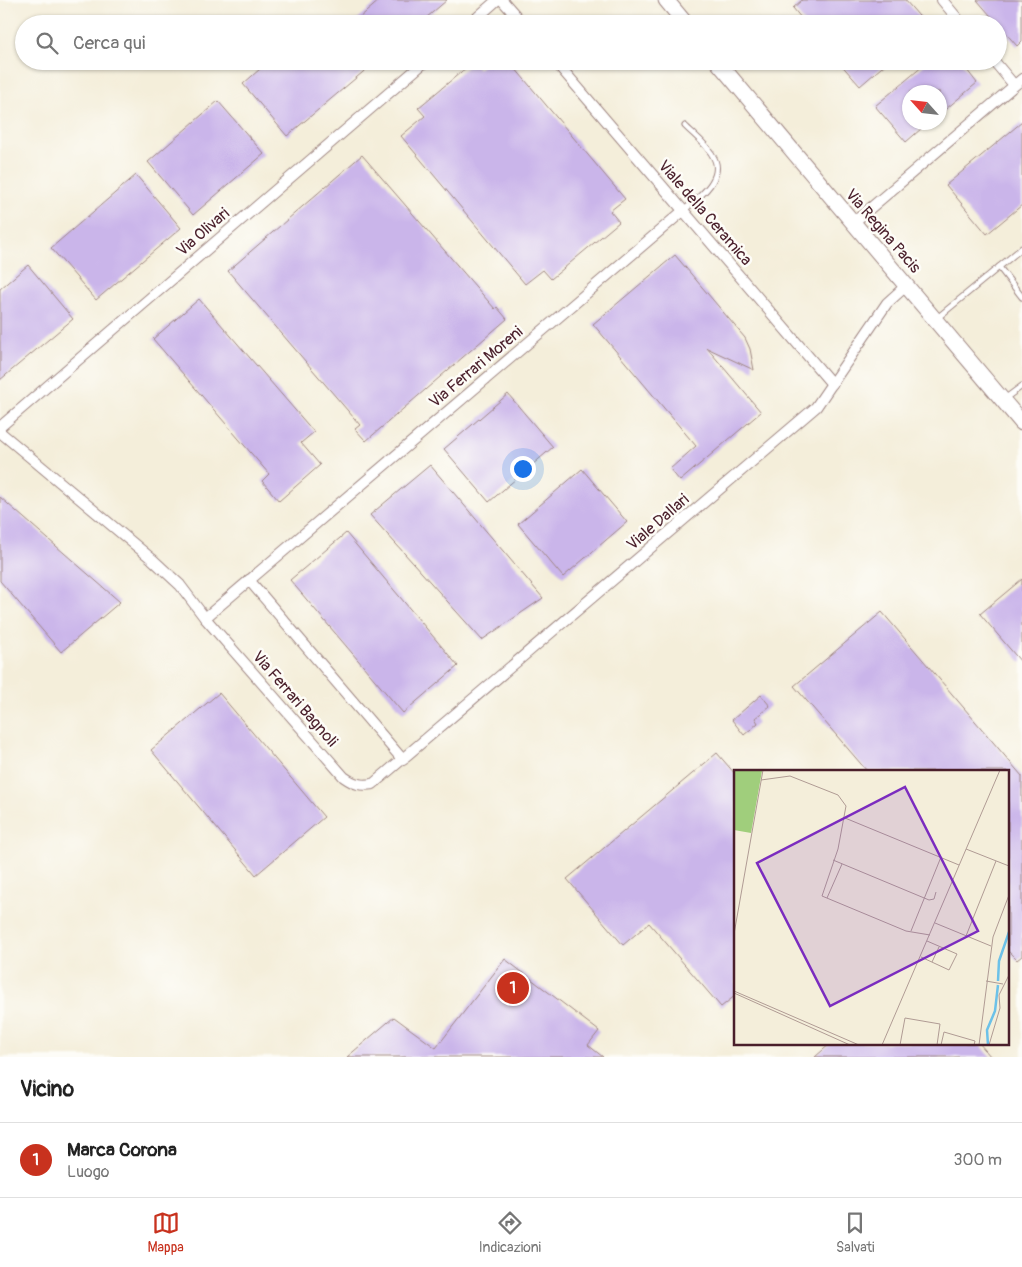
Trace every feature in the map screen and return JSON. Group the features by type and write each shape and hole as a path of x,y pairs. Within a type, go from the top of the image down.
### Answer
{"street":[{"path":"480,15 497,0"},
{"path":"502,0 515,15"},
{"path":"666,0 678,15"},
{"path":"942,0 954,15"},
{"name":"Via Olivari","path":"0,426 415,70"},
{"name":"Viale della Ceramica","path":"563,70 832,384"},
{"name":"Via Regina Pacis","path":"725,70 1022,423"},
{"path":"853,223 1018,82 1004,70"},
{"name":"Via Ferrari Moreni","path":"204,618 683,211"},
{"name":"Viale Dallari","path":"403,760 816,407 887,303 907,285"},
{"name":"Via Ferrari Bagnoli","path":"0,432 152,559 180,585 204,618 348,780 362,786 373,784 403,760"},
{"path":"249,580 403,760"}],"lane":[{"name":"Via Ferrari Moreni","path":"683,211 713,182 716,170 715,159 708,149 685,126"},
{"path":"935,319 1022,248"},
{"path":"999,267 1022,297"},
{"path":"1003,400 1022,386"}],"building":[{"path":"380,0 447,0 430,15 362,15"},
{"path":"802,0 905,0 918,15 799,15 793,8"},
{"path":"977,0 1022,0 1022,41 1017,46 1007,34 1007,15 990,15"},
{"path":"259,70 365,70 287,136 243,84"},
{"path":"463,70 517,70 625,199 610,211 619,222 551,279 543,270 525,284 401,136 425,116 418,108"},
{"path":"846,70 879,70 860,86"},
{"path":"918,70 967,70 977,83 947,108 947,85 902,85 902,130 920,130 906,142 875,106"},
{"path":"218,101 264,154 193,215 148,162"},
{"path":"1022,122 1022,205 987,234 946,185"},
{"path":"362,155 495,309 497,307 507,319 366,441 355,429 360,425 228,271"},
{"path":"136,175 181,228 96,300 51,248"},
{"path":"675,255 745,338 750,349 754,370 707,348 761,412 680,481 670,469 696,446 593,324"},
{"path":"28,265 73,319 0,380 0,289"},
{"path":"199,299 314,432 301,443 320,465 279,501 262,481 269,474 153,339"},
{"path":"508,394 553,447 489,502 444,449"},
{"path":"430,465 543,598 482,640 370,515"},
{"path":"582,469 627,522 563,577 518,524"},
{"path":"0,497 120,602 61,652 0,581"},
{"path":"346,533 458,666 403,713 290,580"},
{"path":"1022,579 1022,663 980,614"},
{"path":"882,612 1022,776 1022,956 1017,960 1010,953 1010,770 866,770 794,686"},
{"path":"219,693 324,817 256,875 151,750"},
{"path":"761,695 770,706 755,718 758,723 744,735 732,720"},
{"path":"717,753 734,773 734,997 721,1007 649,923 623,945 567,879"},
{"path":"505,959 599,1031 588,1045 603,1057 347,1057 394,1017 436,1048"},
{"path":"830,1044 980,1044 991,1057 815,1057"}],"place":[{"name":"Marca Corona","path":"513,988"}]}
